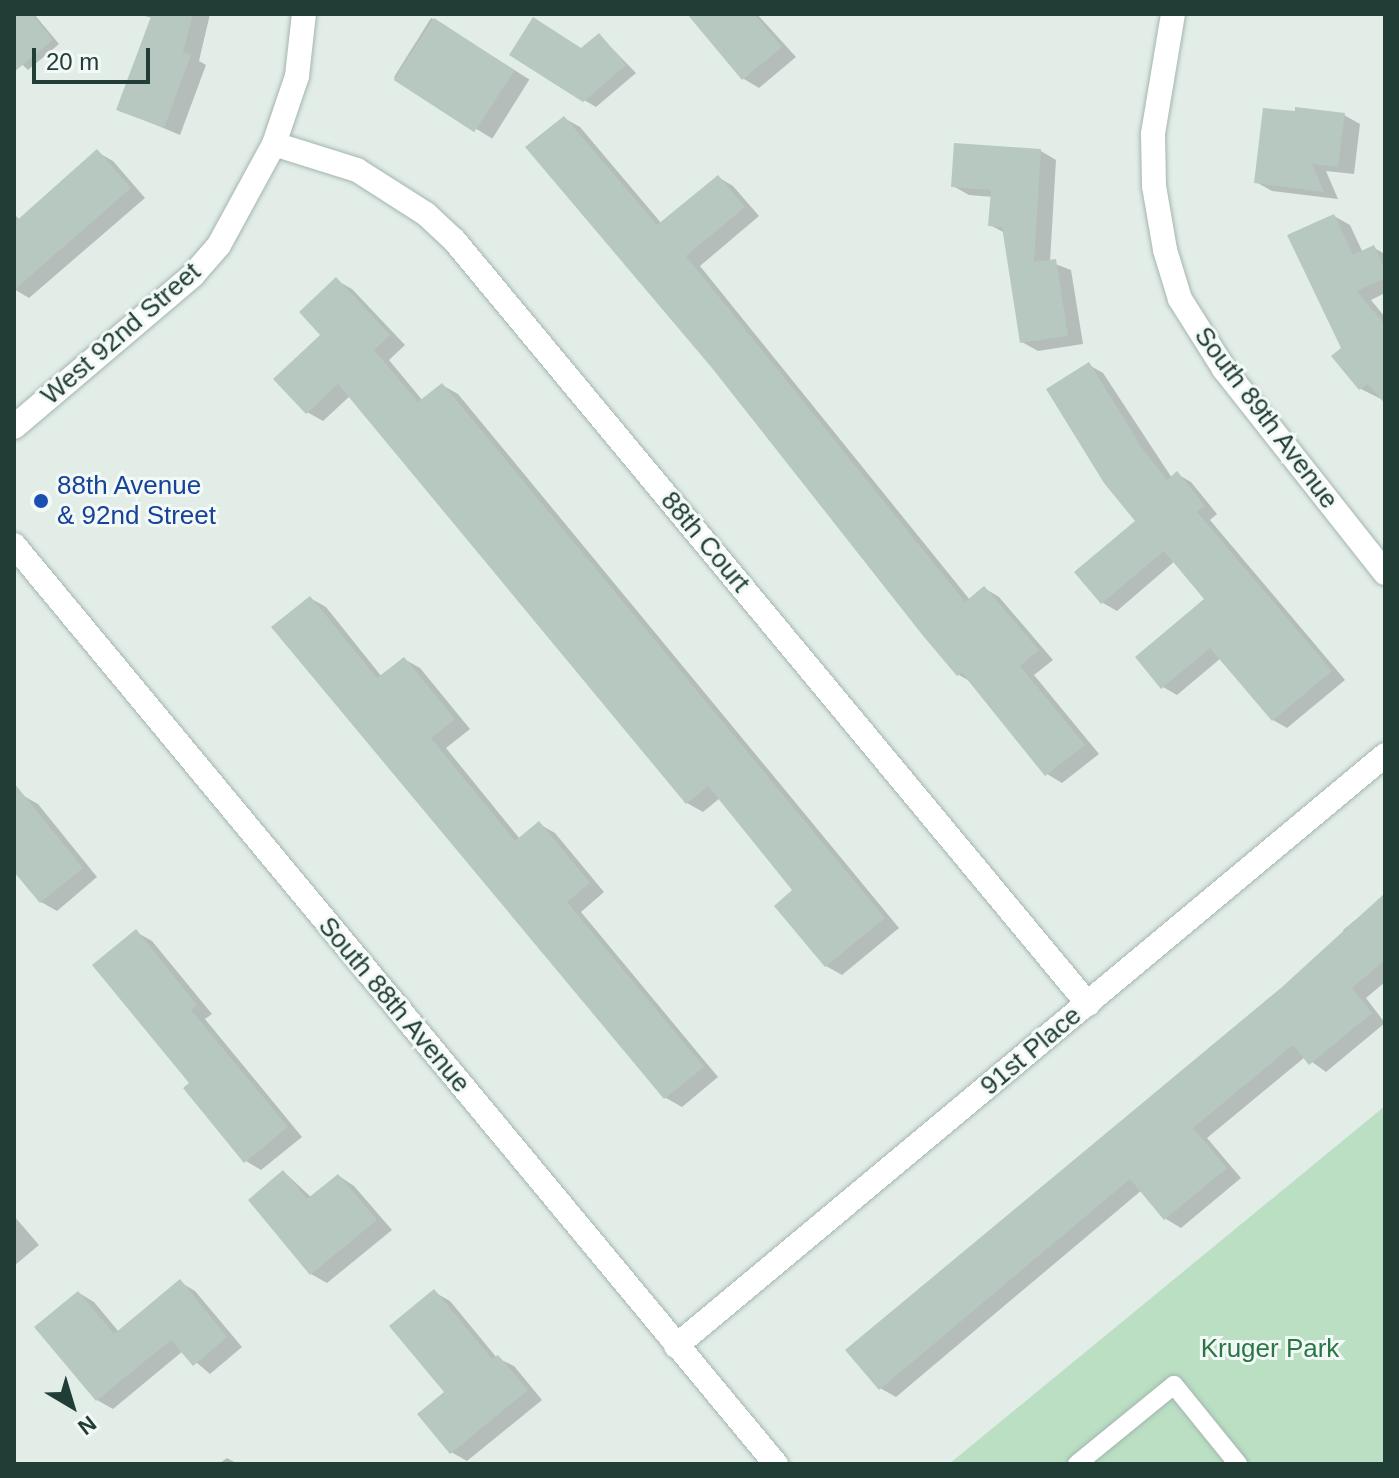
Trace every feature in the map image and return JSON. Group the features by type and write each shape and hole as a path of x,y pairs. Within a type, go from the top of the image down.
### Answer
{"street":[{"name":"West 92nd Street","path":"14,427 193,275 219,245 274,144 297,76 304,14"},
{"name":"South 89th Avenue","path":"1173,14 1153,134 1154,186 1165,250 1180,299 1224,369 1385,573"},
{"name":"88th Court","path":"274,144 357,170 426,214 454,240 1088,1004"},
{"name":"South 88th Avenue","path":"14,545 776,1464"},
{"name":"91st Place","path":"676,1346 1385,755"}],"lane":[{"path":"1077,1464 1174,1385 1238,1464"}],"green space":[{"name":"Kruger Park","path":"1385,1106 1385,1464 949,1464"}],"building":[{"path":"14,14 32,14 53,40 14,72"},
{"path":"152,14 193,14 183,52 191,55 164,128 116,110"},
{"path":"687,14 754,14 782,47 742,80"},
{"path":"533,17 581,48 599,33 626,65 583,102 509,55"},
{"path":"434,18 515,70 474,132 394,80"},
{"path":"1295,107 1345,113 1338,167 1312,164 1324,192 1254,183 1263,108 1295,111"},
{"path":"564,116 657,225 718,175 745,207 686,256 965,602 984,586 1039,650 1020,666 1085,745 1045,776 962,673 957,676 924,637 712,368 525,147"},
{"path":"954,143 1041,149 1034,262 1056,259 1068,336 1020,343 1002,227 988,226 991,190 951,187"},
{"path":"97,149 131,188 14,290 14,223"},
{"path":"1334,214 1353,255 1374,245 1385,270 1385,278 1357,291 1385,325 1385,404 1368,384 1359,390 1331,356 1341,348 1287,235"},
{"path":"336,277 390,335 374,350 418,402 442,383 885,918 825,967 774,906 792,890 708,786 686,804 338,384 306,414 273,379 320,335 299,312"},
{"path":"1089,362 1142,448 1167,480 1177,471 1205,506 1197,512 1332,671 1272,721 1210,648 1161,689 1135,657 1204,599 1164,551 1101,604 1074,572 1135,521 1104,483 1046,389"},
{"path":"310,596 377,678 404,657 455,719 431,738 515,841 539,821 590,883 567,902 704,1067 664,1099 271,627"},
{"path":"14,783 83,868 40,903 14,872"},
{"path":"1385,893 1385,960 1352,988 1372,1013 1309,1065 1293,1045 1193,1128 1227,1168 1164,1220 1130,1179 879,1390 845,1350 1282,987"},
{"path":"136,929 197,1005 191,1010 288,1127 244,1163 183,1088 189,1083 92,965"},
{"path":"283,1170 307,1199 338,1174 377,1220 310,1275 248,1200"},
{"path":"180,1279 227,1337 193,1366 171,1340 96,1401 34,1327 78,1291 114,1334"},
{"path":"434,1289 492,1359 498,1355 528,1390 450,1454 417,1414 444,1392 389,1326"}],"place":[{"name":"88th Avenue & 92nd Street","path":"41,501"}]}
